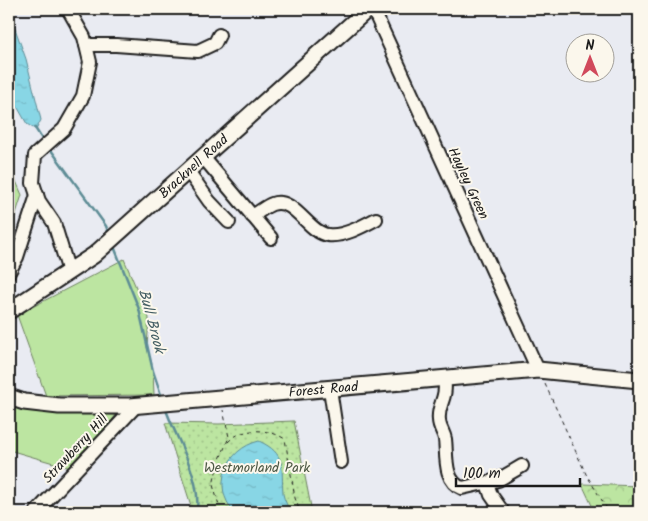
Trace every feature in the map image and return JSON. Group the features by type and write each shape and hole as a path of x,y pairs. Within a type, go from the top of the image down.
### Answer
{"main road":[{"name":"Bracknell Road","path":"9,311 69,272 111,239 368,9"},
{"name":"Forest Road","path":"9,397 24,402 59,406 137,405 538,370 639,380"}],"street":[{"path":"68,9 86,45 90,62 83,96 64,129 35,155 33,183 37,195 54,223 69,272"},
{"name":"Hayley Green","path":"373,9 538,370"},
{"path":"86,45 116,45 198,51 215,43 219,35"},
{"path":"203,157 271,238"},
{"path":"188,171 209,201 229,222"},
{"path":"9,272 37,195"},
{"path":"252,216 273,204 283,204 317,231 326,235 343,233 376,220"},
{"path":"444,378 446,396 439,420 445,438 446,461 457,486 462,488 487,482 506,476 522,466"},
{"path":"330,389 341,462"},
{"name":"Strawberry Hill","path":"36,512 137,405"},
{"path":"487,482 491,495 503,512"}],"path":[{"path":"538,370 586,474 609,512"},
{"path":"221,398 229,437 218,464 213,485 221,512"},
{"path":"228,442 233,437 257,430 276,433 284,439 295,498 300,512"}],"green space":[{"path":"9,165 22,195 9,235"},
{"path":"124,259 149,318 147,347 153,371 154,395 46,396 17,315"},
{"path":"9,406 21,409 116,415 74,469 9,450"},
{"name":"Westmorland Park","path":"294,421 312,512 193,512 165,423 219,424"},
{"path":"582,484 639,486 639,512 595,512"}],"water":[{"path":"9,12 26,59 41,120 36,130 27,124 9,92"},
{"path":"259,441 274,451 281,462 283,494 290,512 234,512 227,502 223,480 231,460 248,445"}],"waterway":[{"name":"Bull Brook","path":"35,128 42,139"},
{"name":"Bull Brook","path":"51,150 106,226 109,234"},
{"name":"Bull Brook","path":"113,244 139,309 153,371 162,398"},
{"name":"Bull Brook","path":"165,407 192,472 197,498 197,512"}]}
